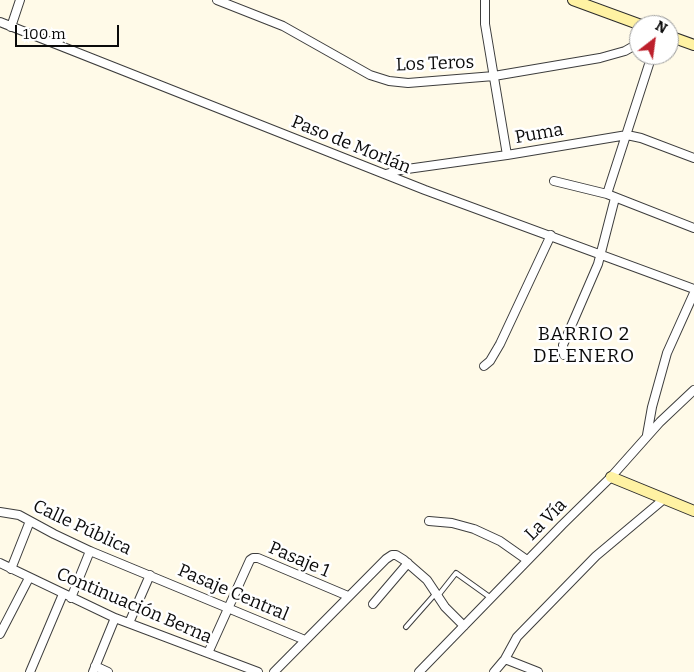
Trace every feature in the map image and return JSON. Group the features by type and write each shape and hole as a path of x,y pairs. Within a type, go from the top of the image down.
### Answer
{"street":[{"path":"11,27 20,0"},
{"name":"Los Teros","path":"217,0 283,26 362,71 380,78 413,84 494,76 600,58 629,49"},
{"path":"484,0 485,24 507,155"},
{"path":"573,0 629,21"},
{"name":"Paso de Morlán","path":"0,22 466,206 600,253 694,291"},
{"path":"679,40 694,45"},
{"path":"564,355 563,345 595,273 611,196 627,135 649,65"},
{"name":"Puma","path":"386,174 400,170 627,135 641,138 694,158"},
{"path":"554,182 611,196 694,228"},
{"path":"484,366 500,344 551,235"},
{"path":"647,436 652,407 666,353 694,291"},
{"name":"La Vía","path":"419,672 527,560 611,477 647,436 694,390"},
{"path":"611,477 694,511"},
{"path":"494,672 505,659 518,637 596,556 664,499"},
{"name":"Calle Pública","path":"0,512 19,515 90,551 150,575"},
{"path":"11,569 30,521"},
{"path":"430,521 452,523 474,529 500,541 527,560"},
{"path":"71,598 90,551"},
{"path":"274,672 386,558 392,555 399,556 427,580 445,607 464,626"},
{"name":"Pasaje 1","path":"208,653 250,560 256,558 348,596"},
{"name":"Continuación Berna","path":"0,563 115,618 258,672"},
{"path":"373,604 408,563"},
{"path":"130,623 150,575"},
{"name":"Pasaje Central","path":"150,575 305,640"},
{"path":"0,634 29,578"},
{"path":"30,672 63,594"},
{"path":"108,672 94,669 115,618"},
{"path":"505,659 538,672"}],"lane":[{"path":"406,627 456,573 491,598"}],"district":[{"name":"BARRIO 2 DE ENERO","path":"584,346"}]}
